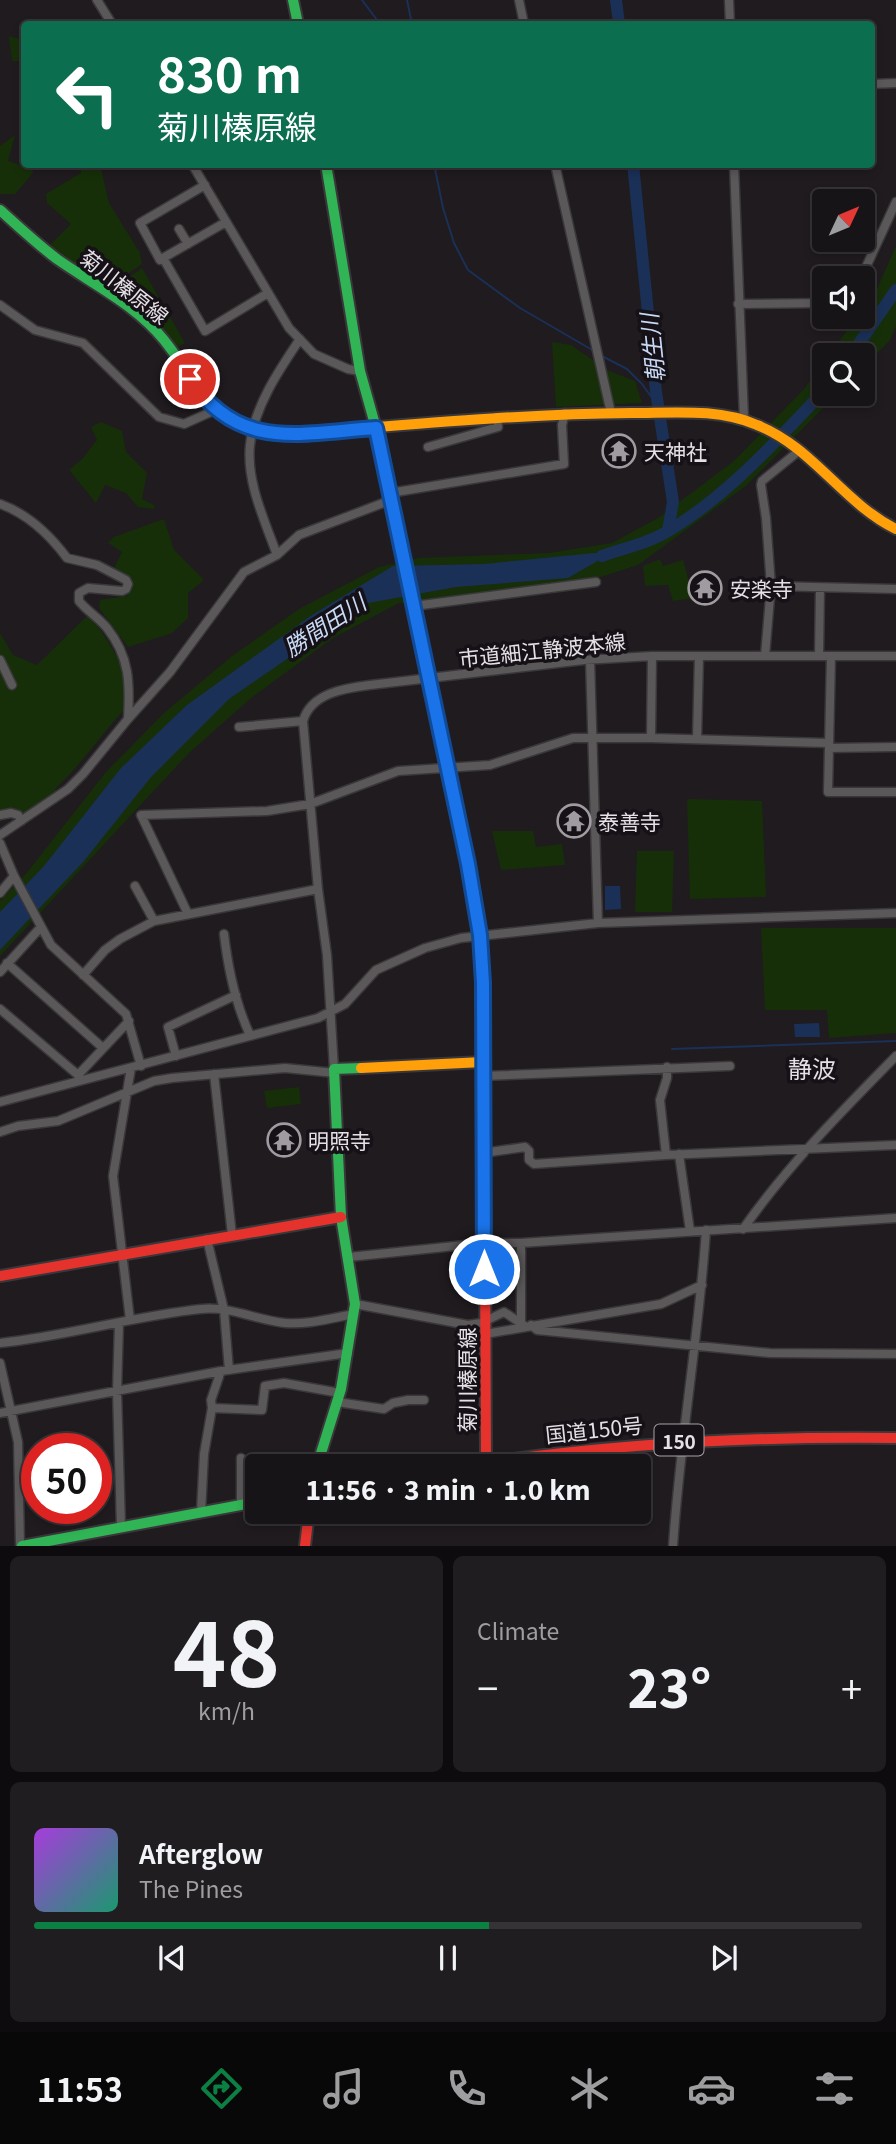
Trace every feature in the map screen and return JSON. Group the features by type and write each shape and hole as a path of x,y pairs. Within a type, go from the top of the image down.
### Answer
{"main road":[{"path":"293,0 297,21"},
{"path":"327,168 360,371 376,428 565,413 720,414 747,420 772,431 797,448 873,519 896,529"},
{"name":"菊川榛原線","path":"0,210 45,249 143,318 158,333 201,395 215,410 231,421 254,431 277,435 376,428 468,864 480,935 486,1454"},
{"path":"321,1454 338,1397 355,1309 341,1217 335,1071 483,1062"},
{"path":"0,1276 341,1217"},
{"name":"国道150号","path":"541,1454 683,1440 896,1438"},
{"path":"21,1545 245,1504"},
{"path":"305,1545 308,1524"}],"street":[{"path":"97,0 110,21"},
{"path":"519,0 523,21"},
{"path":"729,0 730,21"},
{"path":"875,84 896,83"},
{"path":"194,168 289,328 314,354 348,369 360,371"},
{"path":"556,168 611,413"},
{"path":"734,168 738,304 747,420"},
{"path":"205,186 140,223 160,260 226,222"},
{"path":"867,266 896,202"},
{"path":"179,229 188,244"},
{"path":"163,258 205,331 268,293"},
{"path":"738,304 812,303"},
{"path":"0,305 35,330 83,343 159,417 184,424 215,410"},
{"path":"277,555 252,476 250,446 262,405 300,339"},
{"path":"0,835 68,789 170,672 244,572 277,555 299,535 391,497 564,464 562,425 565,413"},
{"path":"428,447 498,427 497,417"},
{"path":"765,656 771,586 761,485 797,448"},
{"path":"0,505 29,519 55,541 67,558 97,565 126,580 128,584 122,591 88,588 79,593 79,601 108,630 127,668 130,682 128,719"},
{"path":"414,606 596,582"},
{"path":"771,586 896,589"},
{"path":"820,588 820,656"},
{"path":"651,738 652,656"},
{"name":"市道細江静波本線","path":"303,721 309,708 334,691 590,660 652,656 896,656"},
{"path":"696,739 698,656"},
{"path":"831,656 828,792 896,792"},
{"path":"0,660 12,685"},
{"path":"590,660 597,923"},
{"path":"0,1132 18,1126 58,1121 154,1082 285,1068 335,1071 332,1012 303,721 239,727"},
{"path":"188,914 141,815 267,811 310,804 398,771 475,768 573,738 696,739 896,747"},
{"path":"0,815 18,815 21,821"},
{"path":"0,843 14,876 51,945 126,1014 141,1066"},
{"path":"0,893 14,876"},
{"path":"135,886 154,921"},
{"path":"83,975 105,950 154,921 318,889"},
{"path":"0,1102 80,1078 141,1066 332,1012 345,1004 376,970 425,948 480,935 597,923 896,913"},
{"path":"0,972 40,926"},
{"path":"224,934 240,1015 250,1035"},
{"path":"8,963 103,1048"},
{"path":"176,1056 168,1027 236,995"},
{"path":"0,1009 80,1078"},
{"path":"80,1078 103,1048 129,1021"},
{"path":"743,1228 770,1190 804,1150 896,1056"},
{"path":"483,1076 730,1066"},
{"path":"666,1155 660,1100 667,1078 667,1067"},
{"path":"130,1320 113,1176 131,1068"},
{"path":"214,1074 232,1235"},
{"path":"483,1153 525,1147 529,1151 529,1160 534,1164 679,1154 896,1145"},
{"path":"679,1154 690,1231"},
{"path":"349,1257 484,1243 521,1243 896,1219"},
{"path":"673,1545 706,1230"},
{"path":"201,1512 204,1454 211,1400 225,1371 224,1310 207,1240"},
{"path":"521,1243 526,1324"},
{"path":"485,1334 526,1324 661,1304 702,1285"},
{"path":"0,1343 202,1309 224,1310 285,1323 355,1309 467,1325 485,1321 504,1312 537,1330 694,1347 770,1353 896,1354"},
{"path":"119,1324 117,1391 121,1527"},
{"path":"0,1413 225,1371 348,1353"},
{"path":"0,1363 18,1443 21,1545"},
{"path":"212,1408 262,1410 265,1386 284,1383 384,1409 394,1403 424,1400"},
{"path":"241,1458 241,1505"}],"green space":[{"path":"9,36 21,39 21,61 12,61"},
{"path":"15,135 8,161 21,165 21,168 32,169 33,173 15,194 0,194 0,146"},
{"path":"81,168 101,168 109,203 140,253 142,264 110,286 89,277 50,245 71,224 47,203 46,194 81,173"},
{"path":"896,246 896,326 890,340 875,356 875,343 838,343 848,329 875,329 876,291"},
{"path":"142,268 185,343 176,348 151,316 114,288"},
{"path":"552,342 571,345 609,371 635,381 642,403 556,407"},
{"path":"812,378 812,406 825,406 747,485 638,565 582,583 399,603 333,638 251,698 189,753 0,956 0,901 25,875 106,772 164,713 232,656 299,609 379,567 419,558 549,553 612,543 658,518 734,461"},
{"path":"101,422 122,431 126,452 147,473 142,499 154,505 155,509 138,507 126,493 105,485 96,503 69,470 97,440 91,427"},
{"path":"164,519 174,550 204,580 188,593 188,618 172,633 128,647 99,608 100,600 127,596 133,584 114,568 122,552 108,543 114,537"},
{"path":"660,559 663,566 683,560 694,598 673,601 668,585 645,586 643,566"},
{"path":"87,616 105,636 121,664 126,680 126,708 55,789 58,796 21,821 17,814 0,822 0,633 13,655 37,665"},
{"path":"687,799 762,801 766,897 690,899"},
{"path":"492,831 533,831 536,847 562,844 565,865 501,870"},
{"path":"637,851 674,851 672,912 635,912"},
{"path":"761,928 896,928 896,1033 829,1038 827,1010 765,1010"},
{"path":"299,1087 301,1104 267,1108 264,1091"}],"water":[{"path":"615,551 568,578 456,587 368,603 229,699 151,777 84,861 0,950 0,912 44,866 121,768 187,705 312,615 393,566 484,564"},
{"path":"605,886 620,886 621,909 605,910"},
{"path":"819,1023 820,1037 795,1037 794,1024"}],"waterway":[{"path":"362,0 378,21"},
{"path":"407,0 411,21"},
{"name":"朝生川","path":"616,0 619,21"},
{"path":"435,168 454,243 468,270 520,308 594,351"},
{"name":"朝生川","path":"633,168 656,392 673,502 668,530"},
{"name":"勝間田川","path":"859,343 896,290"},
{"path":"602,356 627,369 657,405"},
{"name":"勝間田川","path":"602,556 656,538 686,520 728,487 812,403"},
{"path":"672,1049 896,1041"}],"traffic: fast":[{"path":"293,0 297,21"},
{"path":"327,168 360,371 376,428 418,623"},
{"path":"0,210 57,259 141,316 164,340 214,406 226,416 259,430"},
{"path":"480,939 483,983 485,1251"},
{"path":"321,1454 341,1389 355,1304 341,1217 334,1069 361,1068"},
{"path":"22,1546 245,1504"}],"traffic: slow":[{"path":"259,430 277,435 587,414 679,412 727,416 757,425 795,447 860,505 896,529"},
{"path":"361,1068 483,1062"}],"traffic: jam":[{"path":"418,623 469,864 480,939"},
{"path":"0,1276 341,1217"},
{"path":"485,1251 486,1454"},
{"path":"554,1454 734,1440 896,1438"},
{"path":"305,1546 308,1524"}],"place":[{"name":"天神社","path":"619,451"},
{"name":"安楽寺","path":"705,588"},
{"name":"泰善寺","path":"574,821"},
{"name":"明照寺","path":"284,1140"}],"district":[{"name":"静波","path":"812,1067"}],"route":[{"path":"190,379 215,410 254,431 277,435 376,428 468,864 480,935 483,983 484,1269"}]}
